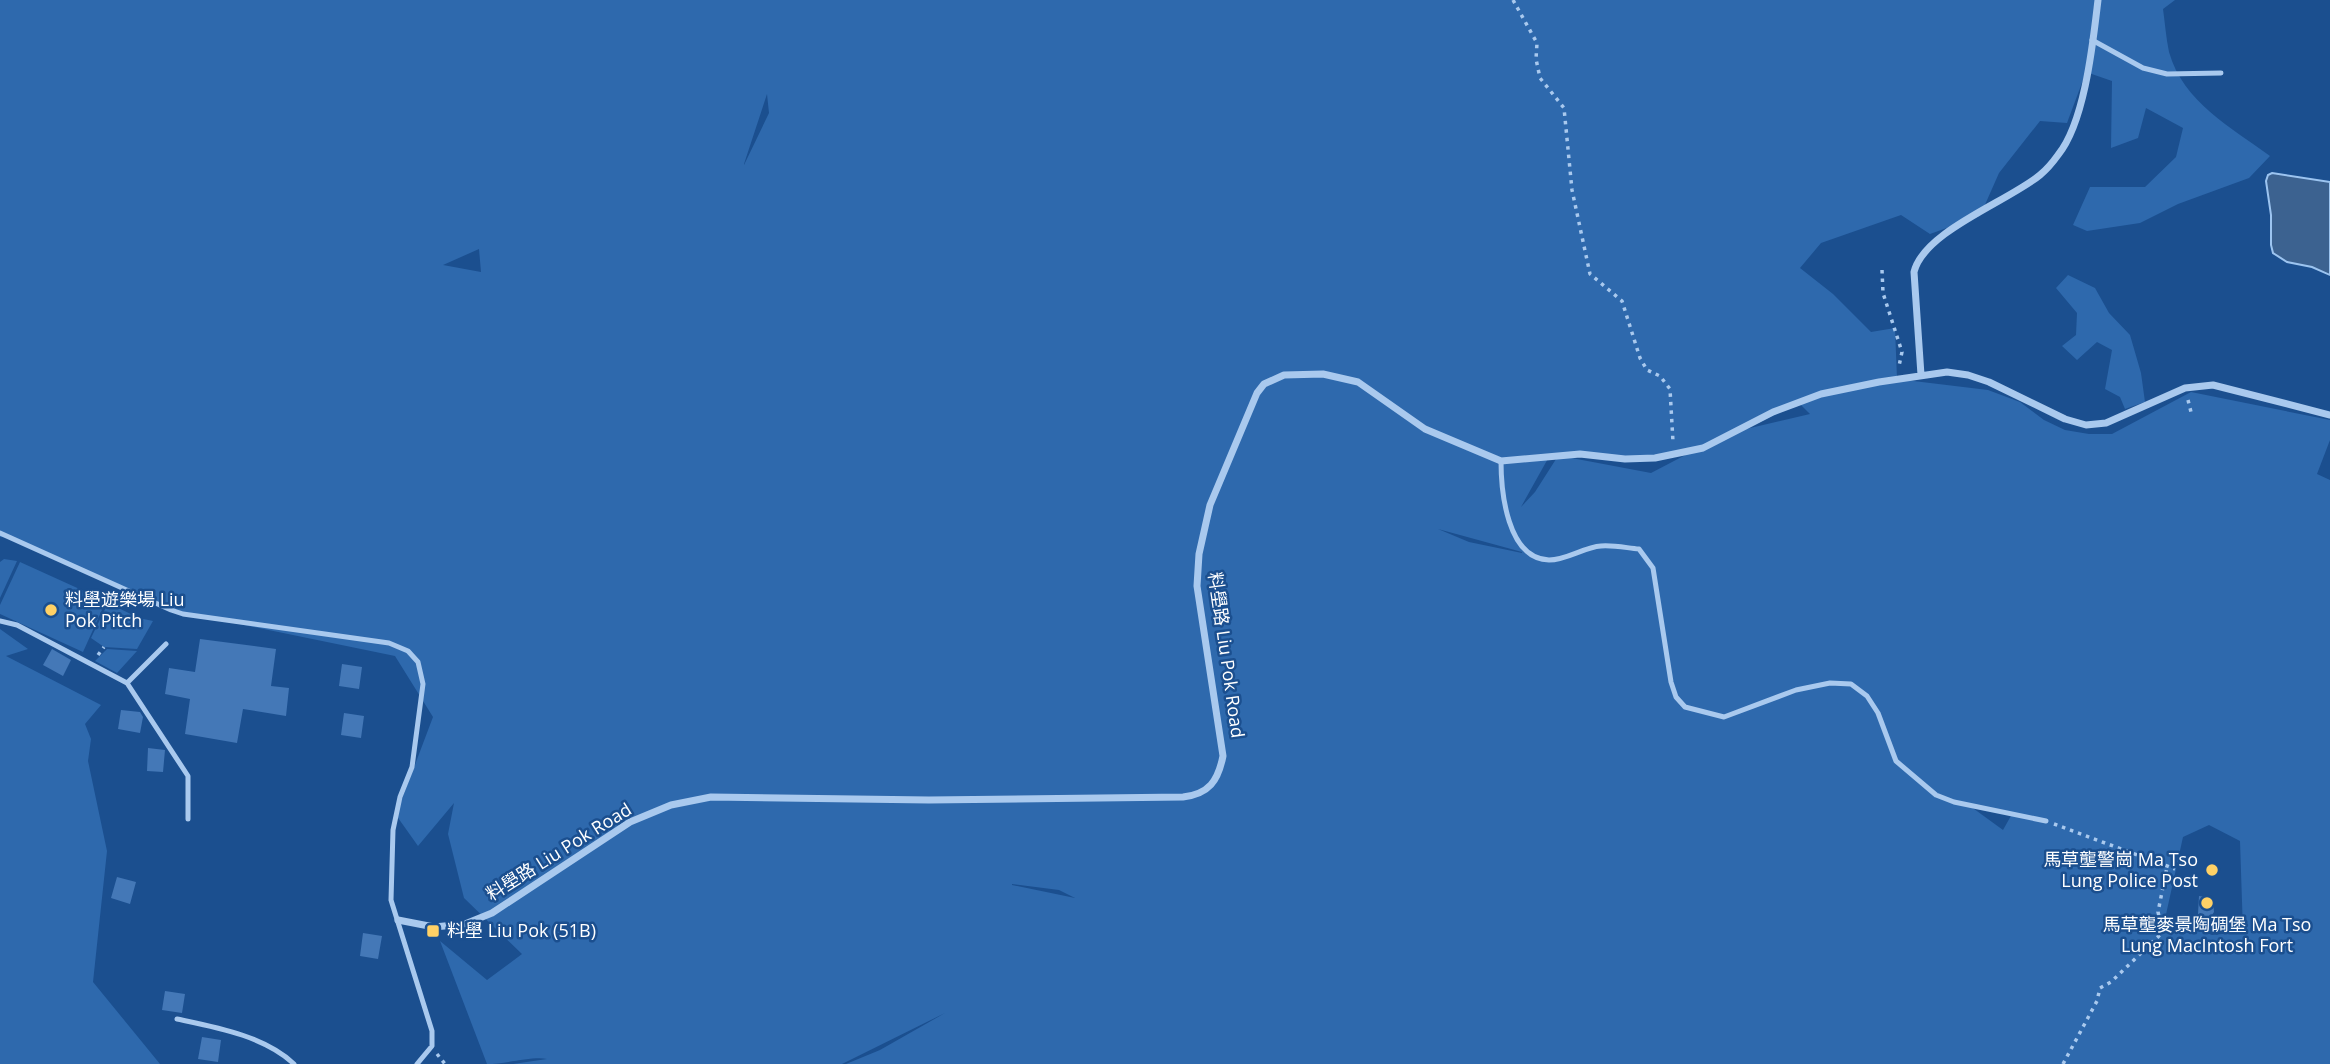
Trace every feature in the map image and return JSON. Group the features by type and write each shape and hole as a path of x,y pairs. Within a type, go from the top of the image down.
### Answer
{"street":[{"path":"1922,375 1914,272 1918,260 1941,238 1970,217 2040,175 2060,153 2079,112 2098,0"},
{"name":"料壆路 Liu Pok Road","path":"398,920 434,927 465,924 492,914 630,822 671,805 711,797 1039,800 1196,796 1208,790 1220,771 1223,756 1197,586 1199,554 1210,505 1257,393 1264,384 1284,375 1323,374 1358,382 1425,429 1501,461 1580,454 1625,459 1655,458 1703,448 1773,412 1821,394 1947,372 1978,378 1999,386 2066,419 2086,425 2106,423 2170,394 2202,385 2213,385 2330,415"}],"lane":[{"path":"2092,40 2143,68 2167,74 2221,74"},
{"path":"1501,461 1501,487 1511,525 1515,535 1534,556 1550,560 1602,545 1639,549 1653,568 1671,682 1676,697 1685,707 1724,717 1796,690 1830,683 1851,684 1867,696 1878,713 1896,761 1936,795 1954,802 2046,821"},
{"path":"0,533 157,605 184,614 388,643 408,651 418,662 423,684 412,766 400,797 393,830 391,900 432,1031 432,1046 417,1064"},
{"path":"0,621 17,625 127,683 188,776 188,819"},
{"path":"127,683 166,644"},
{"path":"177,1019 219,1027 246,1036 293,1064"}],"path":[{"path":"1513,0 1536,43 1540,78 1564,108 1572,190 1590,274 1622,301 1640,358 1647,370 1660,376 1670,389 1674,432 1671,454"},
{"path":"1882,271 1882,293 1902,352 1897,379"},
{"path":"2046,821 2175,869"},
{"path":"2063,1064 2097,1001 2100,988 2111,982 2163,932 2158,912 2167,867"}],"shaded area":[{"path":"0,0 2175,0 2163,9 2169,52 2185,85 2210,112 2270,156 2249,178 2178,204 2140,223 2087,231 2073,225 2090,187 2145,187 2176,157 2183,128 2146,108 2138,138 2111,148 2112,81 2086,72 2067,123 2040,121 1999,173 1980,216 1930,234 1901,215 1821,243 1800,268 1833,294 1871,332 1895,328 1897,379 1988,390 2020,402 2044,420 2065,430 2112,434 2191,392 2330,420 2330,440 2317,474 2330,480 2330,1064 846,1064 880,1050 945,1013 842,1064 513,1064 547,1059 541,1058 487,1064 440,941 487,980 522,954 464,898 448,834 454,803 418,846 396,815 433,717 395,656 171,610 15,538 0,537","holes":["767,94 769,113 744,164","479,249 481,272 443,265","1799,403 1810,414 1746,429","1695,450 1651,473 1561,456 1655,458","1550,455 1558,456 1535,492 1521,507","1438,529 1522,552 1469,542","1970,806 2012,814 2003,830","2209,825 2240,841 2243,932 2212,935 2165,919 2183,837","1012,884 1059,890 1075,898"]},
{"path":"2272,173 2330,182 2330,275 2312,267 2287,262 2273,253 2266,181"},
{"path":"2068,275 2095,288 2109,313 2130,335 2141,373 2145,402 2125,409 2120,397 2105,389 2112,350 2097,342 2077,360 2062,346 2076,335 2077,313 2056,288"},
{"path":"4,559 17,561 0,598 0,562"},
{"name":"料壆遊樂場 Liu Pok Pitch","path":"20,562 106,601 83,652 0,614 0,605"},
{"path":"108,603 139,618 153,621 137,649 104,647 91,638"},
{"path":"0,629 28,649 6,656 101,705 85,724 91,739 88,761 107,851 93,982 160,1064 0,1064"},
{"path":"107,649 137,651 117,673 95,661"}],"building":[{"path":"200,639 276,649 271,686 289,688 286,716 243,709 237,743 185,734 190,699 165,694 169,668 195,672"},
{"path":"52,649 71,660 63,676 43,665"},
{"path":"342,664 362,667 359,689 339,686"},
{"path":"121,710 140,712 143,717 140,733 118,729"},
{"path":"344,713 364,716 361,738 341,735"},
{"path":"148,748 165,750 163,772 147,771"},
{"path":"117,877 136,882 130,904 111,898"},
{"name":"馬草壟麥景陶碉堡 Ma Tso Lung MacIntosh Fort","path":"2199,896 2213,898 2214,912 2210,918 2202,918 2198,914"},
{"path":"363,933 382,936 378,959 360,956"},
{"path":"165,991 185,994 182,1013 162,1010"},
{"path":"202,1037 221,1040 218,1062 198,1059"}],"place":[{"name":"料壆遊樂場 Liu Pok Pitch","path":"51,610"},
{"name":"馬草壟警崗 Ma Tso Lung Police Post","path":"2212,870"},
{"name":"馬草壟麥景陶碉堡 Ma Tso Lung MacIntosh Fort","path":"2207,903"},
{"name":"料壆 Liu Pok (51B)","path":"433,931"}]}
